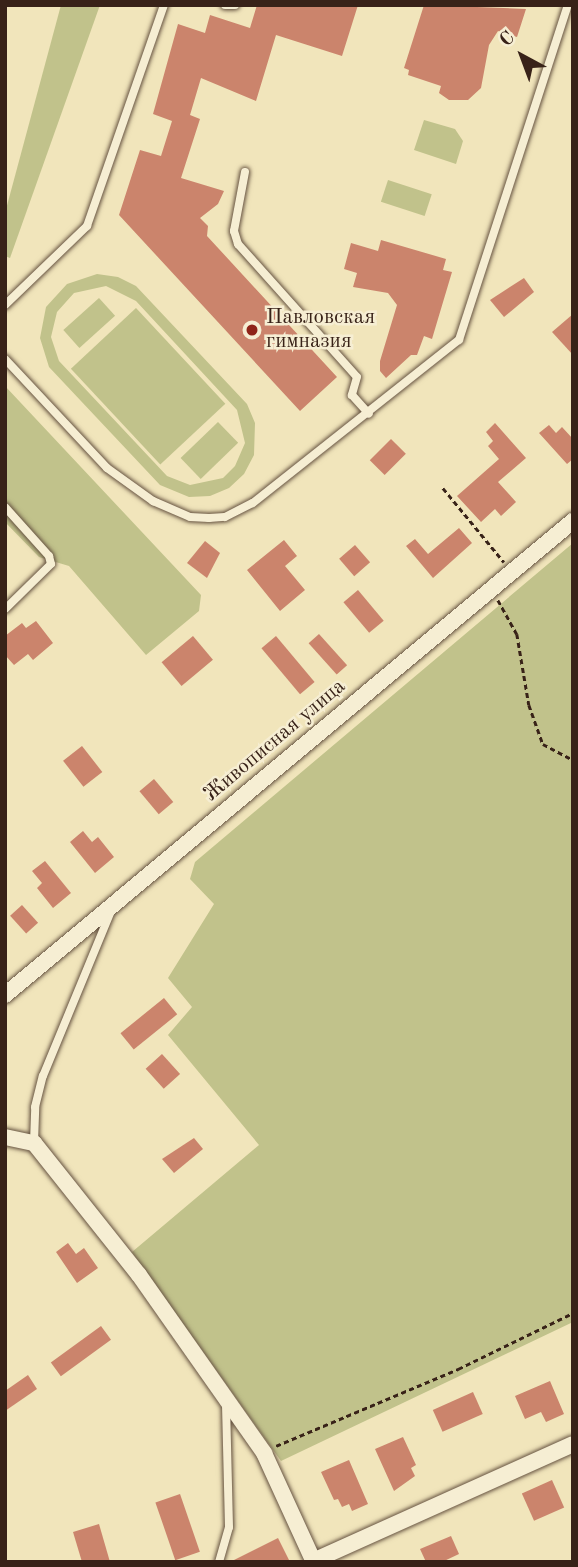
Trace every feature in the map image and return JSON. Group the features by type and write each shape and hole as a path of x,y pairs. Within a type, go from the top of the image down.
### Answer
{"street":[{"name":"Живописная улица","path":"5,995 493,590 573,520"},
{"path":"6,1139 34,1143 139,1275 258,1446 313,1561 573,1444"}],"lane":[{"path":"5,305 87,226 164,5"},
{"path":"225,5 235,5"},
{"path":"5,359 122,482 190,517 225,517 253,503 369,414 459,340 568,5"},
{"path":"245,173 234,232 238,244 357,377 352,395 369,414"},
{"path":"5,507 49,556 51,564 5,609"},
{"path":"34,1143 35,1107 43,1076 111,909"},
{"path":"219,1562 229,1527 226,1401"}],"path":[{"path":"443,488 512,573"},
{"path":"493,590 517,634 529,705 543,744 573,761"},
{"path":"258,1446 276,1446 324,1426 458,1369 573,1313"}],"green space":[{"path":"61,5 100,5 10,258 5,256 5,213"},
{"path":"424,120 455,129 463,141 456,164 414,150"},
{"path":"388,180 432,194 425,216 381,202"},
{"path":"97,274 118,277 136,286 247,404 255,423 254,455 244,474 229,488 210,496 189,497 160,485 49,367 40,338 46,307 67,284","holes":["106,286 136,301 237,410 245,443 235,466 223,478 190,485 167,476 59,361 51,337 57,312 74,293"]},
{"path":"99,298 115,316 79,348 63,330"},
{"path":"136,308 225,404 160,465 71,369"},
{"path":"5,386 201,595 199,611 146,655 69,566 39,557 5,522"},
{"path":"218,422 238,443 201,479 181,458"},
{"path":"573,543 573,1322 281,1461 132,1252 259,1145 168,1035 192,1007 168,978 214,904 190,879 195,862"}],"building":[{"path":"257,5 358,5 342,56 276,35 256,101 201,78 190,115 200,119 181,178 224,191 218,204 200,218 208,226 207,236 337,377 300,411 119,215 140,150 161,156 172,121 153,114 178,24 205,33 210,15 250,28"},
{"path":"424,5 526,9 517,37 498,31 489,45 481,88 468,100 449,100 439,93 441,86 408,75 409,70 404,68"},
{"path":"381,240 446,259 443,270 452,272 432,339 424,336 417,355 411,355 386,378 380,371 380,361 397,305 388,293 353,287 357,273 344,269 351,243 378,251"},
{"path":"524,278 534,292 504,317 490,300"},
{"path":"573,314 573,355 552,332"},
{"path":"495,423 526,458 498,482 516,502 501,516 495,509 481,522 457,496 499,459 488,446 493,441 486,432"},
{"path":"549,425 556,433 562,427 573,439 573,459 567,464 539,433"},
{"path":"391,439 406,454 385,475 370,460"},
{"path":"459,528 472,543 433,578 406,546 415,539 428,554"},
{"path":"284,540 297,556 285,566 305,590 280,611 247,570"},
{"path":"205,541 220,553 207,578 187,563"},
{"path":"355,545 370,562 354,576 339,559"},
{"path":"358,590 384,621 369,633 343,602"},
{"path":"36,621 53,643 33,660 28,654 14,665 5,655 5,636 22,623 26,628"},
{"path":"319,634 347,665 337,675 309,643"},
{"path":"193,636 213,660 182,686 162,662"},
{"path":"276,636 315,682 300,694 261,648"},
{"path":"82,746 102,772 83,787 63,761"},
{"path":"154,779 173,802 159,814 139,791"},
{"path":"83,831 92,842 98,837 114,857 95,873 70,842"},
{"path":"45,861 71,893 53,908 37,888 42,883 32,871"},
{"path":"22,905 38,923 26,934 10,916"},
{"path":"164,998 177,1014 134,1050 120,1033"},
{"path":"162,1054 180,1074 164,1089 146,1069"},
{"path":"194,1138 203,1149 174,1173 162,1159"},
{"path":"68,1243 76,1254 84,1248 98,1268 77,1283 56,1252"},
{"path":"101,1326 111,1340 61,1376 51,1362"},
{"path":"28,1375 37,1389 5,1411 5,1391"},
{"path":"550,1381 564,1414 546,1422 541,1412 525,1419 515,1396"},
{"path":"473,1392 483,1414 443,1432 433,1410"},
{"path":"403,1437 416,1465 411,1468 415,1476 394,1491 375,1449"},
{"path":"349,1460 368,1504 352,1511 349,1504 342,1507 338,1499 334,1500 321,1472"},
{"path":"552,1480 564,1507 534,1521 522,1493"},
{"path":"180,1494 200,1552 175,1560 155,1502"},
{"path":"99,1524 110,1562 82,1562 73,1532"},
{"path":"451,1536 459,1554 442,1562 426,1562 420,1549"},
{"path":"278,1538 290,1562 230,1562"}],"place":[{"name":"Павловская гимназия","path":"252,330"}]}
